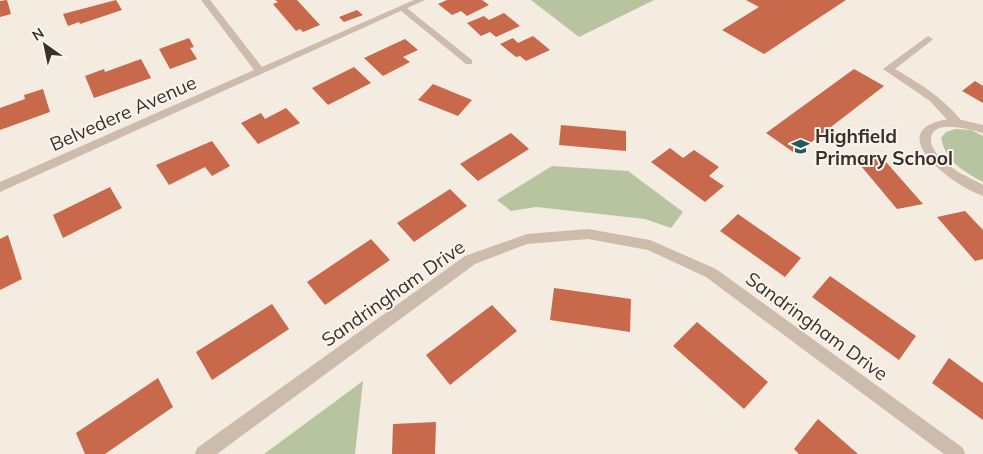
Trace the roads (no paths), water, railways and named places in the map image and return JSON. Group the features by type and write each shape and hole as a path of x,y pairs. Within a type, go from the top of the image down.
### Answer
{"street":[{"path":"205,0 260,71"},
{"name":"Belvedere Avenue","path":"0,187 421,0"},
{"path":"403,8 469,62"},
{"path":"928,40 888,69 930,95 944,106 956,122"},
{"path":"983,129 956,122 938,124 929,129 925,136 926,146 942,167 983,191"},
{"name":"Sandringham Drive","path":"203,454 470,260 527,239 588,234 650,245 711,273 957,454"}],"place":[{"name":"Highfield Primary School","path":"801,147"}]}
